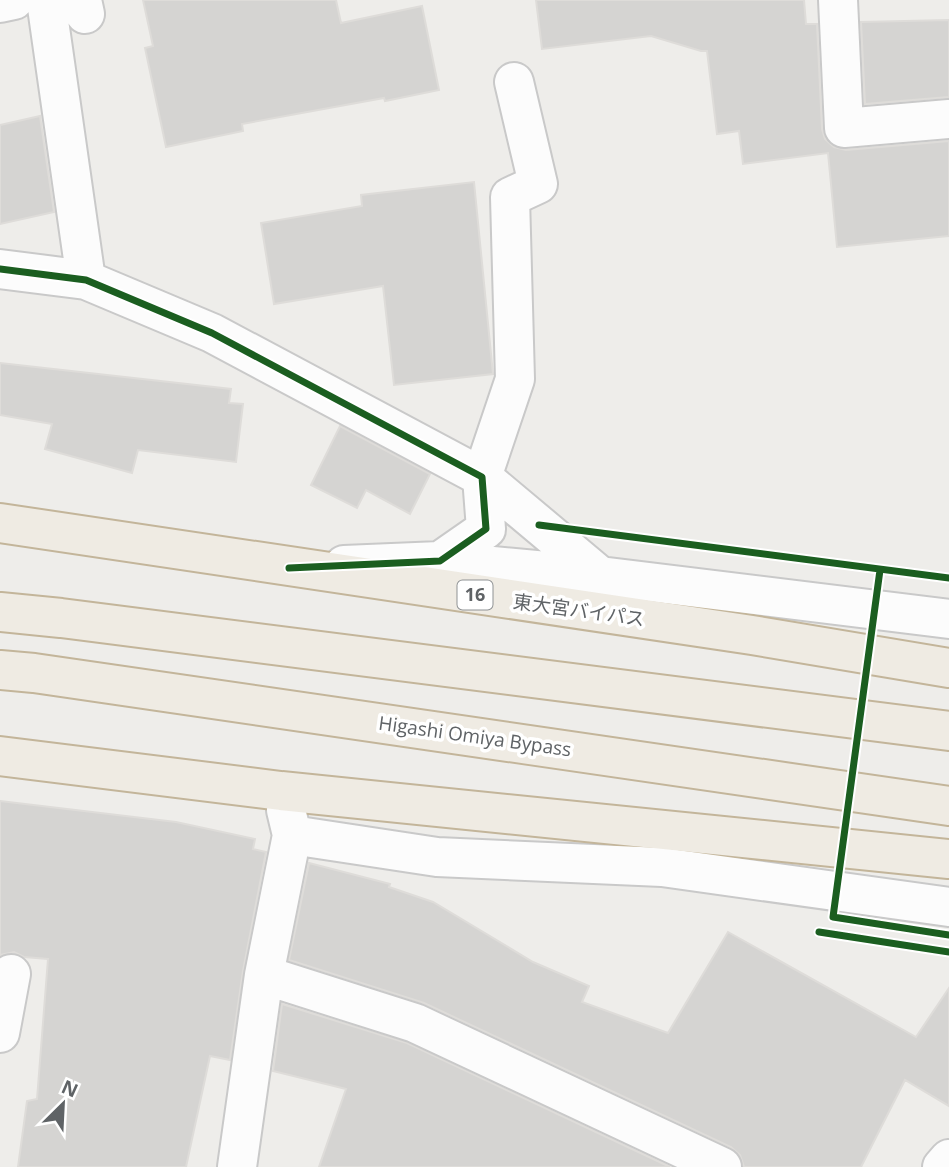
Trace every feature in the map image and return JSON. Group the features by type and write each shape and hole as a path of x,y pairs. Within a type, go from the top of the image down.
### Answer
{"highway":[{"name":"東大宮バイパス","path":"0,523 738,633 949,668"},
{"path":"0,612 949,731"},
{"name":"Higashi Omiya Bypass","path":"0,670 949,806"},
{"path":"0,756 281,791 949,859"}],"street":[{"path":"0,3 14,0"},
{"path":"46,0 86,280"},
{"path":"838,0 844,128 949,119"},
{"path":"440,561 486,528 482,477 515,379 510,197 538,184 514,82"},
{"path":"0,269 86,280 212,333 482,477 600,576"},
{"path":"289,568 440,561 600,576 949,619"},
{"path":"237,1167 264,975 292,835 281,791"},
{"path":"292,835 437,857 662,867 949,907"},
{"path":"0,1033 11,974"},
{"path":"264,975 415,1023 722,1167"},
{"path":"942,1167 949,1159"}],"building":[{"path":"143,0 336,0 341,23 422,6 439,90 242,124 243,131 166,147 145,48 153,46"},
{"path":"536,0 804,0 806,24 817,24 822,129 825,139 834,147 846,150 949,141 949,236 837,247 828,153 743,164 739,131 717,134 707,51 651,36 542,49"},
{"path":"949,20 949,97 865,104 861,22"},
{"path":"40,116 54,212 0,224 0,125"},
{"path":"474,182 493,374 394,385 383,286 274,304 261,223 362,206 361,195"},
{"path":"0,363 231,389 229,403 243,404 236,462 138,450 132,473 45,449 52,424 0,415"},
{"path":"340,426 430,474 410,514 366,490 357,508 311,485"},
{"path":"0,801 176,822 255,839 253,849 266,852 243,971 230,1060 210,1056 186,1167 18,1167 27,1101 37,1099 48,959 24,957 14,952 0,955"},
{"path":"309,863 390,884 389,887 433,902 533,962 589,986 582,1002 668,1033 728,932 916,1037 949,988 949,1106 905,1080 861,1167 744,1167 740,1155 731,1147 424,1003 289,960"},
{"path":"282,1004 407,1043 670,1167 319,1167 346,1089 273,1071"}],"cycle path":[{"path":"0,269 86,280 212,333 482,477 486,529 440,561 289,568"},
{"path":"539,525 949,578"},
{"path":"880,570 833,917 949,935"},
{"path":"819,932 949,952"}]}
